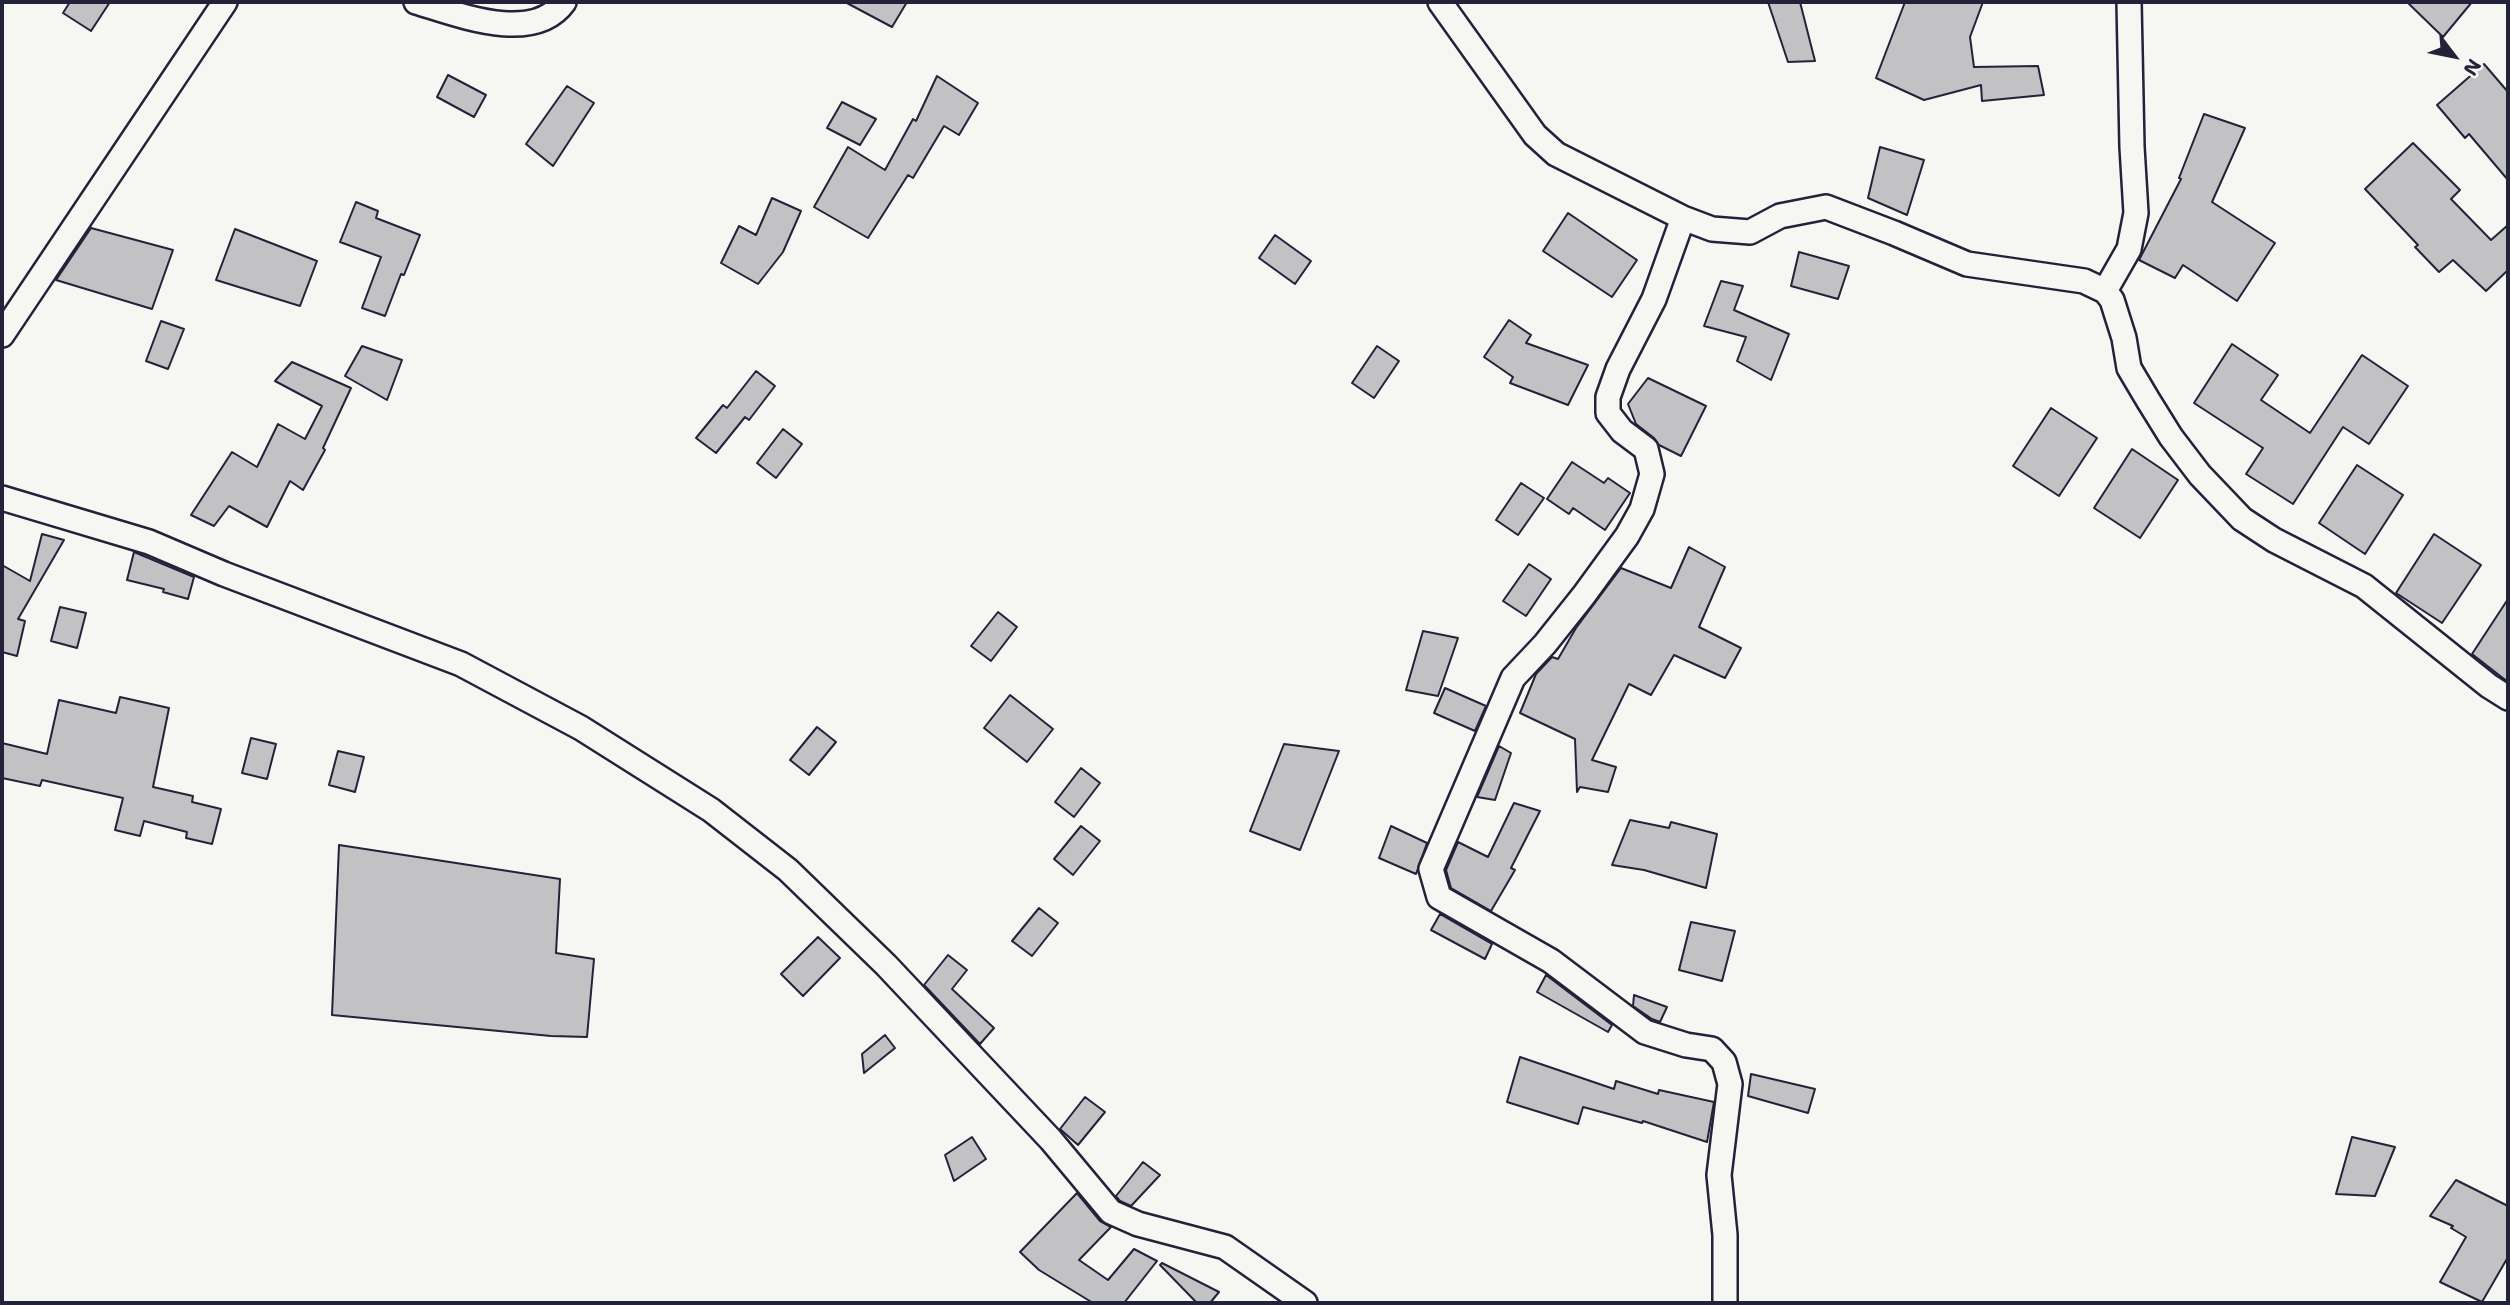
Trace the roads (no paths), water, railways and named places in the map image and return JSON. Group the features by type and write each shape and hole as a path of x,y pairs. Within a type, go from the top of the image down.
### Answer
{"street":[{"path":"2,335 225,2"},
{"path":"416,2 487,23 533,23 558,10 564,2"},
{"path":"1440,2 1535,135 1556,154 1684,218 1712,229 1750,232 1780,216 1826,207 1967,264 2084,282 2105,291 2112,300 2124,338 2129,368 2148,400 2171,437 2200,475 2242,519 2274,540 2364,586 2480,679 2508,698"},
{"path":"2105,291 2129,249 2136,213 2129,2"},
{"path":"1684,218 1654,299 1618,369 1608,397 1608,413 1622,431 1646,449 1652,474 1642,509 1627,536 1584,594 1545,644 1513,678 1431,869 1439,897 1551,961 1645,1032 1686,1045 1712,1049 1724,1062 1730,1084 1720,1175 1725,1235 1725,1303"},
{"path":"2,498 149,542 224,574 460,664 581,728 710,810 788,870 887,965 1051,1140 1111,1212 1138,1224 1225,1247 1305,1303"}]}
